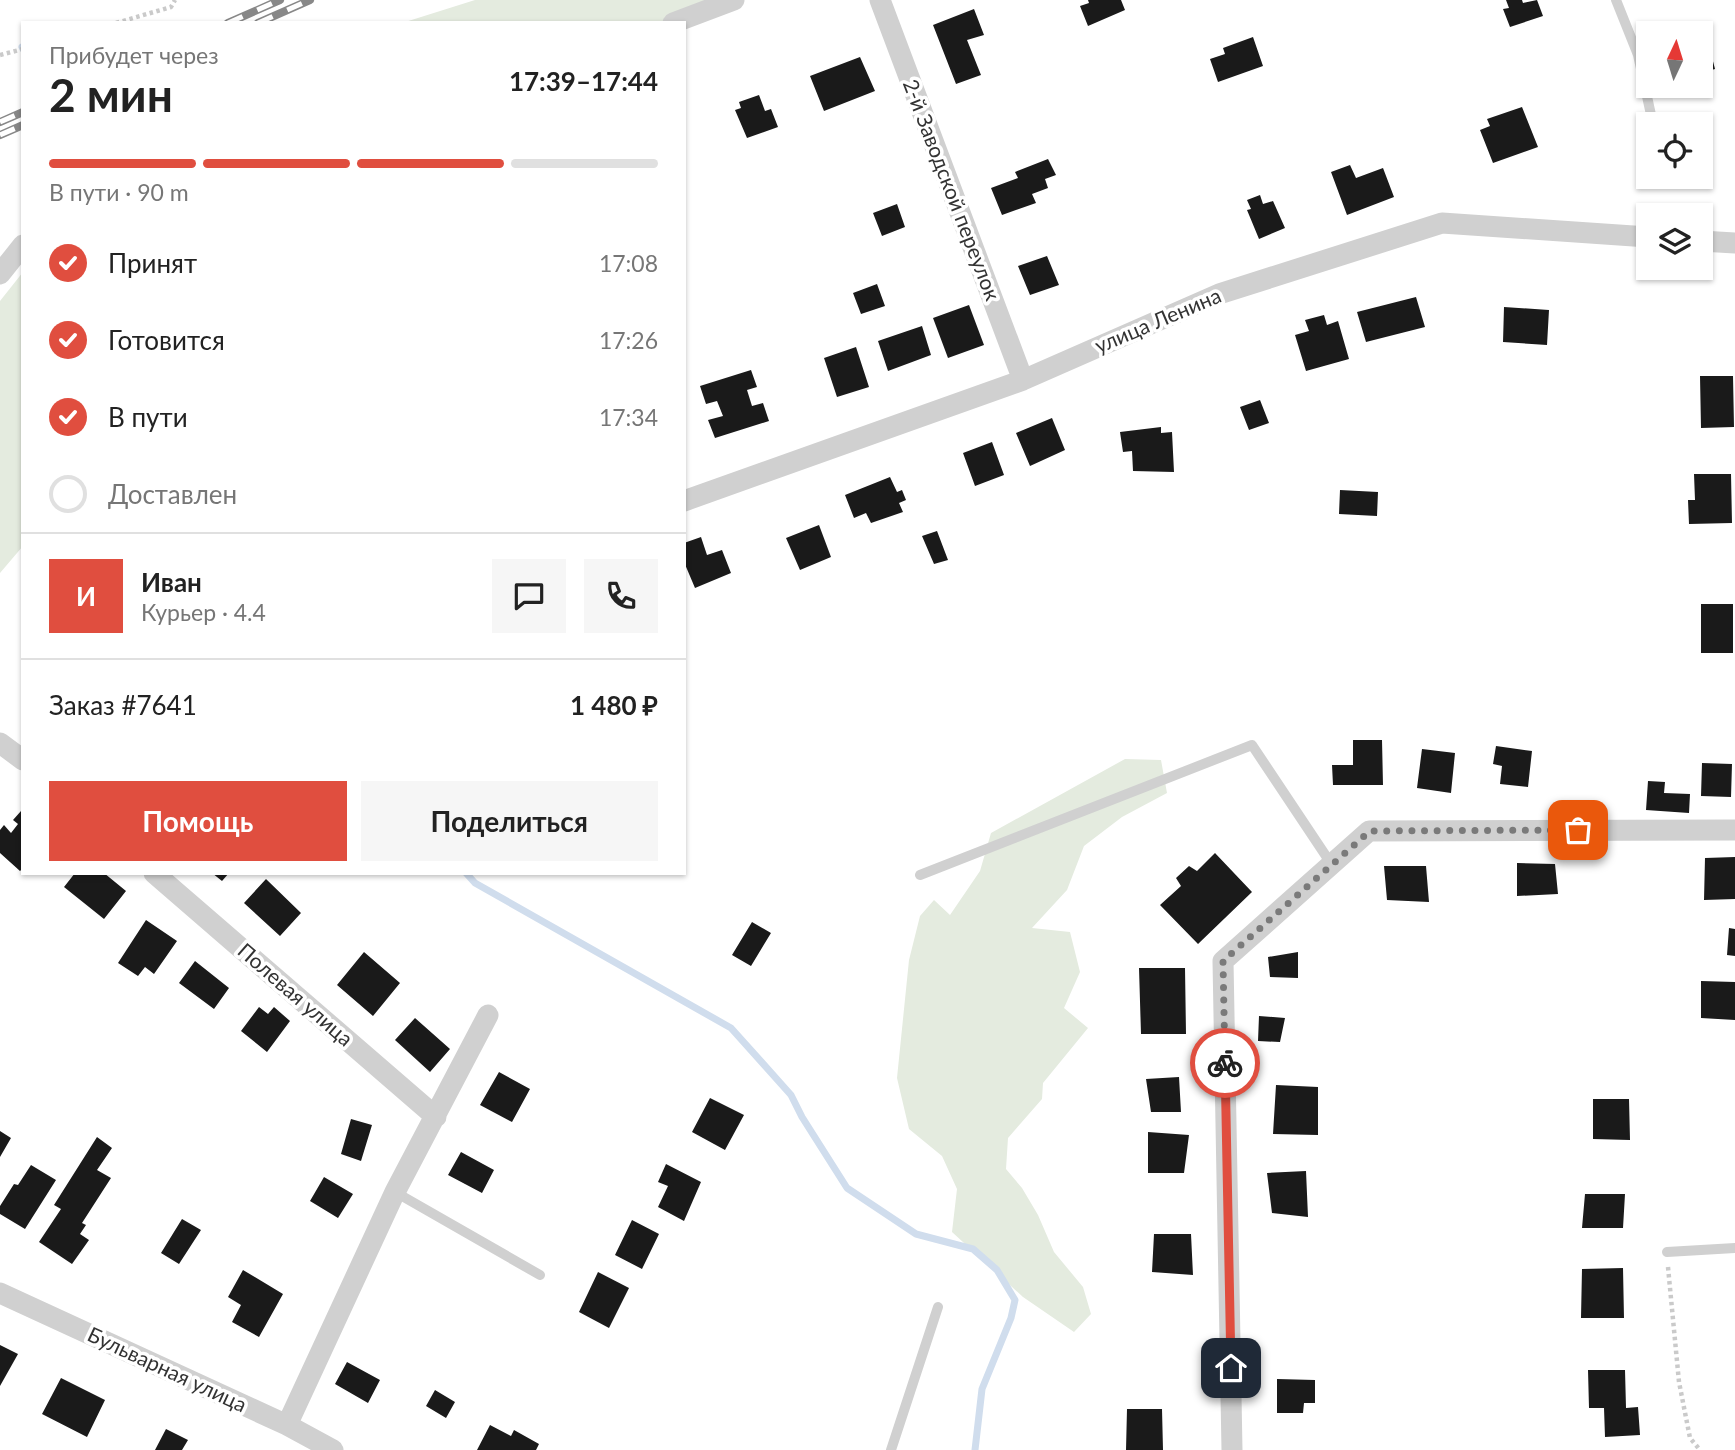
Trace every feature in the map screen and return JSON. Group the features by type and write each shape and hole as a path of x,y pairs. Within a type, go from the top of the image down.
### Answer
{"street":[{"path":"678,21 734,0"},
{"name":"2-й Заводской переулок","path":"880,0 1023,380"},
{"name":"улица Ленина","path":"686,500 1023,380 1219,294 1442,223 1636,236"},
{"path":"1713,241 1735,243"},
{"path":"0,274 21,248"},
{"path":"0,743 21,759"},
{"path":"1232,1450 1223,961 1370,831 1735,830"},
{"name":"Полевая улица","path":"156,875 436,1117"},
{"path":"287,1426 395,1192 488,1015"},
{"name":"Бульварная улица","path":"0,1293 333,1450"}],"lane":[{"path":"1616,0 1638,55 1650,112"},
{"path":"920,875 1252,745 1332,865"},
{"path":"395,1192 540,1275"},
{"path":"1667,1252 1735,1248"},
{"path":"891,1450 938,1307"}],"path":[{"path":"123,21 171,7 175,0"},
{"path":"0,55 21,50"},
{"path":"1667,1252 1679,1382 1690,1438 1700,1450"}],"shaded area":[{"path":"475,0 723,0 663,21 408,21"},
{"path":"21,275 21,548 0,573 0,301"},
{"path":"1125,759 1161,760 1167,793 1122,817 1084,846 1067,890 1032,928 1070,932 1080,972 1064,1008 1088,1028 1043,1083 1042,1099 1008,1138 1006,1169 1022,1188 1038,1215 1054,1252 1083,1287 1091,1314 1074,1332 1023,1297 952,1232 957,1189 942,1156 909,1129 897,1078 909,960 920,916 934,900 950,915 980,871 991,833"}],"building":[{"path":"1088,0 1121,0 1125,10 1088,26 1080,6 1089,3"},
{"path":"1506,0 1522,0 1523,3 1537,0 1543,16 1510,27 1503,9 1509,8"},
{"path":"974,9 984,35 967,40 981,75 956,84 933,25"},
{"path":"1253,37 1263,66 1218,82 1210,59 1225,54 1223,48"},
{"path":"860,57 875,91 824,111 810,76"},
{"path":"759,95 765,111 771,109 778,127 747,138 735,110 741,108 739,102"},
{"path":"1522,107 1538,147 1493,163 1480,130 1490,126 1487,119"},
{"path":"1048,159 1056,175 1045,179 1048,188 1032,194 1036,203 1002,215 991,188 1018,178 1015,172"},
{"path":"1350,165 1356,178 1383,168 1394,197 1347,215 1331,172"},
{"path":"1260,195 1263,204 1273,201 1285,228 1259,239 1247,210 1251,209 1247,200"},
{"path":"897,204 905,227 882,236 873,213"},
{"path":"1047,256 1059,285 1030,295 1018,266"},
{"path":"877,284 885,306 861,314 853,293"},
{"path":"1416,297 1425,327 1366,342 1357,312"},
{"path":"969,305 984,345 948,358 933,318"},
{"path":"1504,307 1549,310 1547,345 1503,342"},
{"path":"1324,315 1327,325 1338,321 1349,359 1306,371 1295,335 1309,331 1305,320"},
{"path":"922,326 931,355 888,371 878,341"},
{"path":"856,347 869,387 837,397 824,358"},
{"path":"751,370 757,387 747,390 752,406 763,403 769,421 715,438 708,420 723,416 717,401 706,404 700,386"},
{"path":"1700,376 1733,376 1734,427 1701,428"},
{"path":"1260,400 1269,423 1249,430 1240,407"},
{"path":"1052,418 1065,450 1030,466 1016,433"},
{"path":"1161,427 1161,433 1172,432 1174,472 1133,471 1132,451 1123,452 1120,432"},
{"path":"992,442 1004,475 975,486 963,453"},
{"path":"1694,474 1731,474 1732,523 1689,524 1688,500 1695,500"},
{"path":"890,477 897,492 902,490 906,500 899,503 903,512 871,523 866,513 854,518 845,495"},
{"path":"1340,490 1378,492 1377,516 1339,514"},
{"path":"819,525 831,557 800,570 786,538"},
{"path":"937,531 948,560 934,564 922,536"},
{"path":"701,537 707,555 722,550 731,573 695,588 686,567 686,542"},
{"path":"1701,604 1733,604 1733,653 1701,653"},
{"path":"1353,740 1382,740 1383,785 1333,785 1332,765 1353,765"},
{"path":"1496,746 1532,751 1528,787 1500,784 1502,766 1493,764"},
{"path":"1422,749 1455,753 1451,793 1417,788"},
{"path":"1702,763 1732,764 1731,797 1701,796"},
{"path":"1648,781 1665,782 1664,793 1690,794 1689,813 1646,810"},
{"path":"21,811 20,871 0,853 0,830 4,825 11,833 18,824 13,820"},
{"path":"1215,853 1252,892 1198,944 1160,905 1181,886 1176,878 1189,866 1197,871"},
{"path":"1735,857 1735,899 1704,900 1705,858"},
{"path":"1517,863 1555,864 1558,894 1517,896"},
{"path":"1384,866 1426,866 1429,902 1387,900"},
{"path":"73,875 106,875 126,891 104,919 64,887"},
{"path":"214,875 227,875 222,881"},
{"path":"266,879 301,913 280,936 244,903"},
{"path":"146,920 177,941 154,974 145,967 138,976 118,963"},
{"path":"752,922 771,933 751,966 732,955"},
{"path":"1729,928 1735,929 1735,956 1727,955"},
{"path":"364,952 400,983 373,1016 337,985"},
{"path":"1298,952 1298,978 1270,977 1268,957"},
{"path":"195,961 229,988 214,1009 179,983"},
{"path":"1139,968 1185,968 1186,1034 1141,1034"},
{"path":"1701,981 1735,982 1735,1020 1701,1018"},
{"path":"259,1007 268,1014 274,1007 290,1021 267,1052 241,1031"},
{"path":"1259,1016 1285,1018 1280,1042 1258,1041"},
{"path":"415,1018 450,1049 430,1072 395,1040"},
{"path":"499,1072 530,1089 512,1122 480,1105"},
{"path":"1179,1077 1181,1112 1151,1112 1146,1079"},
{"path":"1276,1085 1318,1087 1318,1135 1273,1134"},
{"path":"710,1098 744,1115 725,1150 692,1132"},
{"path":"1593,1099 1629,1099 1630,1140 1593,1139"},
{"path":"351,1119 372,1125 361,1161 341,1154"},
{"path":"0,1131 11,1138 0,1157"},
{"path":"1148,1132 1189,1135 1184,1173 1148,1173"},
{"path":"97,1137 112,1148 97,1170 111,1178 82,1223 86,1225 80,1234 89,1240 72,1264 39,1242 61,1209 54,1205"},
{"path":"461,1152 494,1170 482,1193 448,1175"},
{"path":"666,1164 701,1182 684,1221 658,1207 668,1186 658,1182"},
{"path":"31,1165 56,1180 25,1229 0,1214 0,1206 14,1184 18,1185"},
{"path":"1306,1171 1308,1217 1272,1213 1267,1173"},
{"path":"324,1177 353,1194 338,1218 310,1201"},
{"path":"1585,1194 1625,1194 1623,1228 1582,1228"},
{"path":"182,1219 201,1230 179,1264 161,1253"},
{"path":"632,1220 659,1234 642,1269 615,1255"},
{"path":"1154,1234 1191,1234 1193,1275 1152,1272"},
{"path":"1623,1268 1624,1318 1581,1318 1582,1269"},
{"path":"243,1270 283,1294 259,1337 232,1322 241,1305 228,1297"},
{"path":"598,1272 629,1288 609,1328 579,1312"},
{"path":"0,1345 18,1354 0,1386"},
{"path":"347,1362 380,1380 368,1403 335,1384"},
{"path":"1588,1370 1625,1370 1626,1408 1638,1407 1640,1435 1605,1437 1604,1408 1589,1408"},
{"path":"61,1378 105,1400 87,1437 42,1414"},
{"path":"1277,1379 1315,1380 1315,1403 1304,1403 1303,1413 1277,1413"},
{"path":"435,1390 455,1402 446,1418 426,1406"},
{"path":"1127,1409 1162,1409 1163,1450 1126,1450"},
{"path":"490,1425 511,1436 514,1430 539,1444 536,1450 477,1450"},
{"path":"166,1429 188,1440 182,1450 155,1450"}],"waterway":[{"path":"468,875 475,883 731,1028 791,1095 847,1188 916,1234 973,1249 997,1270 1015,1300 1011,1318 982,1389 975,1450"}],"railway":[{"path":"233,21 280,0"},
{"path":"263,21 310,0"},
{"path":"0,122 21,113"},
{"path":"0,135 21,126"}],"way so far":[{"path":"1225,1063 1223,961 1370,831 1578,830"}],"route":[{"path":"1225,1063 1231,1368"}]}
